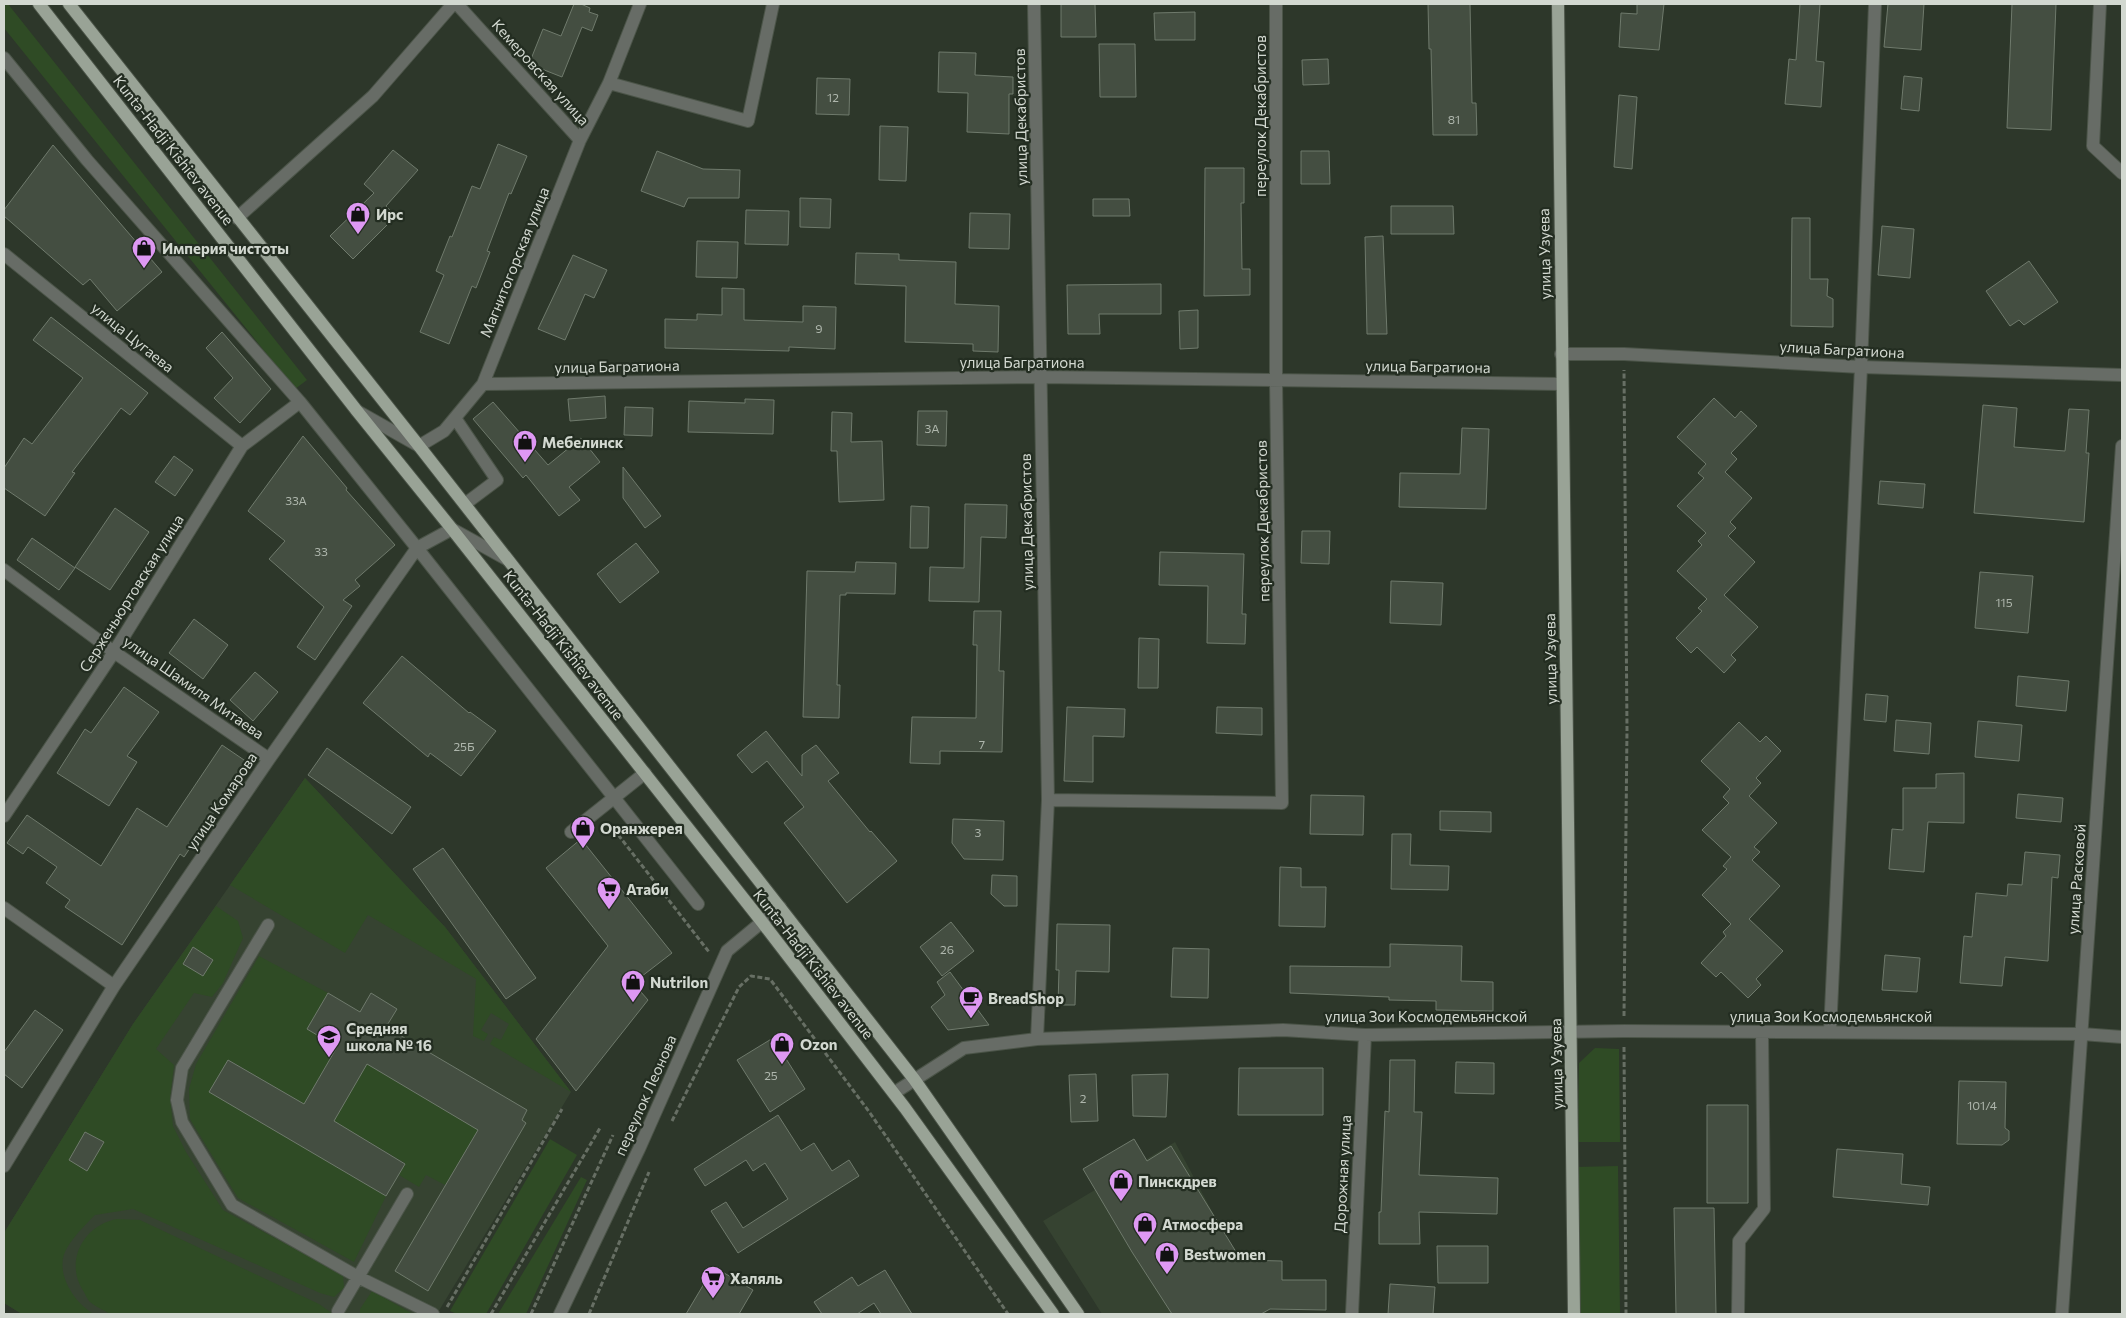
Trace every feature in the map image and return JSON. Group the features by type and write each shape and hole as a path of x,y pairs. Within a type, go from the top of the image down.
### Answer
{"main road":[{"name":"Kunta-Hadji Kishiev avenue","path":"39,4 357,411 762,922 894,1093 1053,1314"},
{"name":"Kunta-Hadji Kishiev avenue","path":"69,4 465,504 914,1079 1078,1314"},
{"name":"улица Узуева","path":"1558,4 1561,384 1572,1032 1574,1314"}],"street":[{"path":"237,218 373,96 453,4"},
{"name":"Кемеровская улица","path":"457,4 580,140"},
{"name":"Магнитогорская улица","path":"419,446 444,431 483,384 580,140 609,83 640,4"},
{"path":"609,83 748,121 774,4"},
{"name":"улица Декабристов","path":"1034,4 1048,800 1037,1039"},
{"name":"переулок Декабристов","path":"1048,800 1282,803 1276,380 1276,4"},
{"path":"1830,1032 1876,4"},
{"path":"2100,4 2093,146 2122,173"},
{"path":"4,58 87,160 300,402 698,904"},
{"name":"улица Цугаева","path":"4,254 242,446"},
{"name":"улица Багратиона","path":"1561,354 1624,354 1861,367 2122,375"},
{"name":"улица Багратиона","path":"483,384 1040,377 1561,384"},
{"name":"Серженьюртовская улица","path":"4,816 114,652 242,446 300,402"},
{"path":"357,411 419,446"},
{"path":"455,418 497,480 465,504"},
{"name":"улица Расковой","path":"2062,1314 2122,446"},
{"path":"452,529 509,560"},
{"name":"улица Комарова","path":"4,1166 114,986 269,759 417,548 452,529"},
{"name":"улица Шамиля Митаева","path":"4,570 114,652 269,759"},
{"path":"571,832 645,773"},
{"name":"переулок Леонова","path":"560,1314 639,1149 727,951 780,907"},
{"path":"4,908 114,986"},
{"path":"268,925 182,1068 177,1100 182,1122 232,1205 358,1277 432,1314"},
{"name":"улица Зои Космодемьянской","path":"894,1093 964,1048 1037,1039 1283,1030 1365,1035 1624,1031 2082,1034 2122,1037"},
{"path":"1738,1314 1739,1241 1764,1209 1762,1032"},
{"name":"Дорожная улица","path":"1352,1314 1365,1035"},
{"path":"338,1311 407,1194"}],"path":[{"path":"1624,354 1627,729 1624,1031 1626,1314"},
{"path":"672,1123 739,986 751,976 770,980 870,1113 1008,1314"},
{"path":"442,1314 562,1109"},
{"path":"491,1314 600,1128"},
{"path":"531,1314 613,1135"},
{"path":"588,1314 652,1166"}],"shaded area":[{"name":"Средняя школа № 16","path":"305,778 445,927 571,1092 437,1314 22,1314 4,1303 4,1233 133,1024"},
{"path":"1175,1142 1267,1314 1102,1314 1043,1221"}],"green space":[{"path":"4,4 8,4 307,380 295,389 4,28"},
{"path":"305,778 445,927 571,1092 490,1044 494,1037 501,1040 509,1024 491,1013 481,1030 488,1034 484,1041 473,1036 476,979 368,915 345,953 230,885"},
{"path":"216,906 238,921 243,938 223,983 212,997 194,993 156,1049 174,1065 170,1098 173,1126 186,1152 223,1210 343,1275 344,1288 334,1297 320,1293 133,1209 95,1215 73,1239 63,1257 62,1266 68,1286 79,1302 94,1314 22,1314 4,1303 4,1233 133,1024"},
{"path":"259,956 328,993 308,1029 337,1047 304,1104 229,1060 210,1092 386,1196 354,1262 238,1198 190,1119 189,1089 196,1064"},
{"path":"1595,1048 1619,1049 1620,1142 1578,1142 1579,1063"},
{"path":"367,1064 478,1130 445,1185 426,1175 419,1187 399,1175 405,1163 334,1121"},
{"path":"550,1139 577,1155 486,1314 457,1314 450,1311"},
{"path":"1618,1166 1620,1314 1578,1314 1576,1167"},
{"path":"581,1177 587,1180 526,1314 498,1314"},
{"path":"117,1219 140,1220 319,1304 333,1314 110,1314 89,1301 77,1278 76,1267 77,1256 87,1236 95,1228"},
{"path":"372,1291 413,1314 360,1314 360,1309"}],"building":[{"path":"574,4 581,4 590,8 589,12 598,15 592,31 582,27 562,77 529,64 543,29 561,36"},
{"path":"1061,4 1095,4 1096,37 1061,37"},
{"path":"1428,4 1470,4 1472,103 1476,103 1477,135 1433,135"},
{"path":"1637,4 1664,4 1659,50 1619,47 1621,13 1637,14"},
{"path":"1800,4 1820,4 1816,61 1824,62 1821,107 1785,104 1789,59 1796,60"},
{"path":"1888,4 1924,4 1921,50 1884,47"},
{"path":"2012,4 2056,4 2051,130 2007,128"},
{"path":"1195,12 1195,40 1155,40 1154,13"},
{"path":"1099,44 1135,44 1136,97 1100,97"},
{"path":"939,52 976,53 975,75 1013,77 1013,94 1009,94 1009,134 967,132 968,93 938,92"},
{"path":"1328,59 1329,84 1303,85 1302,60"},
{"path":"1904,76 1922,78 1919,111 1901,109"},
{"path":"817,78 850,79 849,115 816,114"},
{"path":"1619,95 1637,97 1632,169 1614,167"},
{"path":"880,126 908,127 906,181 879,180"},
{"path":"498,144 527,156 511,194 509,193 487,251 490,252 476,288 472,286 449,344 420,332 444,275 436,271 450,236 452,237 472,186 480,189"},
{"path":"53,145 162,272 117,311 90,279 83,285 4,216 4,210"},
{"path":"393,150 418,170 386,206 396,216 353,259 330,236 374,193 364,184"},
{"path":"657,151 703,169 740,170 739,198 688,198 684,207 641,191"},
{"path":"1301,151 1329,151 1330,184 1301,184"},
{"path":"1205,168 1244,168 1244,203 1241,203 1242,269 1250,269 1250,295 1204,296"},
{"path":"800,198 831,199 830,228 800,227"},
{"path":"1093,199 1129,199 1130,216 1093,216"},
{"path":"1391,206 1453,206 1454,234 1391,234"},
{"path":"746,210 789,211 788,245 745,244"},
{"path":"970,213 1010,214 1009,249 969,248"},
{"path":"1792,218 1810,218 1810,279 1828,279 1827,296 1833,299 1833,327 1791,326"},
{"path":"1882,226 1914,229 1910,278 1878,275"},
{"path":"1383,236 1387,334 1367,334 1365,237"},
{"path":"697,241 738,242 737,278 696,277"},
{"path":"856,253 899,254 899,260 956,262 955,304 999,306 998,352 973,351 973,344 905,342 906,286 855,284"},
{"path":"573,255 607,270 594,298 585,294 565,340 538,329"},
{"path":"2029,261 2058,302 2024,325 2019,320 2010,326 1986,291"},
{"path":"1161,284 1161,314 1099,314 1100,334 1068,334 1067,285"},
{"path":"722,288 744,289 744,320 803,322 803,306 836,307 835,349 789,347 789,351 665,348 665,319 697,320 697,314 722,315"},
{"path":"1198,310 1198,348 1180,349 1179,311"},
{"path":"51,317 148,393 130,415 121,408 72,472 75,473 45,516 4,488 4,468 24,438 32,444 83,378 33,340"},
{"path":"222,332 271,389 240,423 214,398 233,378 206,348"},
{"path":"605,396 606,418 570,421 568,399"},
{"path":"1714,398 1735,418 1741,411 1757,426 1731,453 1737,459 1725,472 1752,498 1730,522 1736,528 1728,536 1755,562 1724,595 1758,627 1731,655 1736,660 1724,673 1697,647 1691,653 1676,638 1702,611 1698,608 1707,599 1677,571 1702,545 1698,541 1706,533 1677,506 1704,478 1698,473 1706,464 1677,437"},
{"path":"745,399 774,400 773,434 688,432 689,401 745,403"},
{"path":"493,402 548,465 581,438 600,462 569,487 580,500 559,516 526,475 523,478 473,419"},
{"path":"1983,405 2017,408 2014,447 2065,451 2069,409 2089,410 2086,453 2089,453 2084,522 1974,513"},
{"path":"625,407 653,408 652,436 624,435"},
{"path":"918,411 947,411 946,446 917,445"},
{"path":"832,412 852,413 851,442 882,441 884,500 839,502 837,451 831,451"},
{"path":"1462,428 1489,429 1486,509 1399,507 1400,473 1460,474"},
{"path":"303,436 347,488 346,490 395,545 355,580 360,586 343,600 352,606 315,660 297,647 324,607 269,559 285,541 248,511"},
{"path":"174,456 193,470 175,496 155,482"},
{"path":"623,467 661,516 645,528 623,498"},
{"path":"1880,481 1925,484 1923,508 1878,504"},
{"path":"965,504 1007,505 1006,538 981,537 979,602 929,601 930,567 964,568"},
{"path":"911,506 929,507 928,548 910,548"},
{"path":"115,508 149,532 110,590 75,567"},
{"path":"1302,531 1330,531 1329,564 1301,563"},
{"path":"32,538 75,568 59,590 17,560"},
{"path":"636,543 659,572 620,603 597,574"},
{"path":"1160,552 1244,554 1242,614 1246,614 1245,644 1207,643 1208,586 1159,585"},
{"path":"856,562 896,563 895,594 846,593 846,595 840,595 837,685 840,685 839,718 803,717 807,571 855,572"},
{"path":"1980,572 2033,576 2028,633 1975,628"},
{"path":"1391,581 1443,583 1441,625 1390,623"},
{"path":"974,611 1001,611 999,671 1004,671 1002,752 940,751 940,764 910,763 912,717 976,718 977,645 973,645"},
{"path":"194,619 228,645 203,679 169,653"},
{"path":"1139,638 1159,639 1158,688 1138,688"},
{"path":"402,656 469,713 496,731 461,776 430,753 428,757 363,703"},
{"path":"255,672 278,692 253,721 230,700"},
{"path":"2018,676 2069,681 2066,711 2016,706"},
{"path":"124,687 159,712 127,756 137,762 109,806 57,773 85,729 91,733"},
{"path":"1866,694 1888,696 1886,722 1864,720"},
{"path":"1067,707 1125,709 1124,737 1093,736 1093,782 1064,781"},
{"path":"1217,707 1262,708 1262,735 1216,733"},
{"path":"1896,720 1931,723 1929,754 1894,751"},
{"path":"1978,721 2022,725 2019,761 1975,757"},
{"path":"1739,722 1760,742 1766,736 1781,751 1756,778 1761,783 1749,796 1777,823 1754,847 1760,852 1752,860 1780,886 1749,919 1783,951 1756,979 1761,985 1748,998 1721,972 1716,977 1701,963 1726,936 1723,932 1731,924 1702,895 1727,869 1723,866 1731,857 1702,830 1729,803 1723,797 1730,789 1701,761"},
{"path":"766,731 802,776 802,755 816,745 839,773 828,781 870,832 897,861 847,903 784,823 804,807 767,761 752,773 737,755"},
{"path":"222,745 247,762 184,857 180,854 122,945 65,907 70,900 46,883 57,867 28,847 23,854 7,843 27,815 101,866 137,808 167,827"},
{"path":"327,748 411,807 392,834 308,775"},
{"path":"1964,773 1964,823 1928,822 1924,872 1889,869 1892,829 1903,830 1903,788 1936,788 1936,774"},
{"path":"2018,794 2063,798 2061,822 2016,818"},
{"path":"1311,795 1364,796 1363,835 1310,834"},
{"path":"1440,811 1491,812 1491,832 1440,830"},
{"path":"953,819 1004,821 1003,860 964,859 952,843"},
{"path":"1392,834 1411,834 1410,865 1449,866 1448,890 1391,889"},
{"path":"581,839 672,953 633,983 648,1000 576,1091 536,1039 608,946 546,868"},
{"path":"443,848 536,978 506,999 413,869"},
{"path":"2025,852 2060,855 2058,878 2052,877 2048,961 2005,957 2002,986 1960,983 1964,936 1972,937 1976,893 2007,896 2008,884 2022,885"},
{"path":"1280,867 1301,868 1301,887 1326,887 1325,927 1279,926"},
{"path":"992,875 1017,876 1017,906 1004,906 991,894"},
{"path":"951,922 974,951 942,976 920,947"},
{"path":"1057,924 1110,925 1109,972 1076,971 1075,1005 1058,1005 1059,970 1056,970"},
{"path":"1390,944 1462,946 1461,981 1493,982 1493,1011 1436,1010 1436,1001 1389,1000 1389,997 1290,993 1290,966 1390,967"},
{"path":"193,947 213,960 203,976 183,964"},
{"path":"1173,948 1209,949 1208,998 1171,997"},
{"path":"1885,955 1920,958 1917,992 1882,990"},
{"path":"950,972 989,1025 948,1030 931,1007 945,995 937,982"},
{"path":"328,993 360,1012 371,993 397,1009 386,1027 527,1110 522,1120 526,1123 428,1291 395,1271 478,1130 367,1064 334,1121 405,1164 386,1196 209,1092 228,1060 304,1104 337,1047 307,1029"},
{"path":"35,1010 63,1030 22,1088 4,1074 4,1052"},
{"path":"773,1038 805,1089 770,1112 737,1060"},
{"path":"1390,1060 1415,1060 1414,1112 1422,1112 1419,1175 1498,1178 1497,1214 1419,1212 1420,1244 1379,1244 1385,1111 1389,1112"},
{"path":"1456,1062 1494,1063 1494,1094 1455,1093"},
{"path":"1239,1068 1323,1068 1323,1115 1238,1115"},
{"path":"1096,1074 1098,1121 1071,1122 1069,1075"},
{"path":"1168,1074 1166,1117 1133,1116 1132,1075"},
{"path":"1959,1081 2006,1082 2005,1128 2009,1131 2009,1140 2002,1145 1957,1144"},
{"path":"1707,1105 1748,1105 1748,1203 1707,1203"},
{"path":"778,1115 801,1151 814,1143 832,1171 849,1160 859,1176 738,1253 711,1211 726,1202 743,1228 788,1199 765,1163 753,1171 746,1160 705,1186 694,1169"},
{"path":"85,1132 104,1142 87,1171 69,1160"},
{"path":"1134,1139 1147,1161 1171,1146 1241,1260 1282,1261 1282,1280 1326,1280 1326,1310 1270,1309 1261,1314 1172,1314 1132,1252 1083,1169"},
{"path":"1837,1149 1903,1154 1901,1184 1930,1187 1928,1205 1833,1197"},
{"path":"1674,1208 1714,1208 1716,1314 1676,1314"},
{"path":"1437,1246 1488,1246 1488,1283 1438,1283"},
{"path":"714,1267 753,1290 739,1314 686,1314"},
{"path":"885,1270 912,1314 881,1314 874,1303 857,1314 822,1314 814,1302 852,1277 858,1286"},
{"path":"1390,1284 1435,1287 1433,1314 1388,1314"}],"place":[{"name":"Ирс","path":"358,235"},
{"name":"Империя чистоты","path":"144,269"},
{"name":"Мебелинск","path":"525,463"},
{"name":"Оранжерея","path":"583,849"},
{"name":"Атаби","path":"609,910"},
{"name":"Nutrilon","path":"633,1003"},
{"name":"BreadShop","path":"971,1019"},
{"name":"Средняя школа № 16","path":"329,1058"},
{"name":"Ozon","path":"782,1065"},
{"name":"Пинскдрев","path":"1121,1202"},
{"name":"Атмосфера","path":"1145,1245"},
{"name":"Bestwomen","path":"1167,1275"},
{"name":"Халяль","path":"713,1299"}]}
